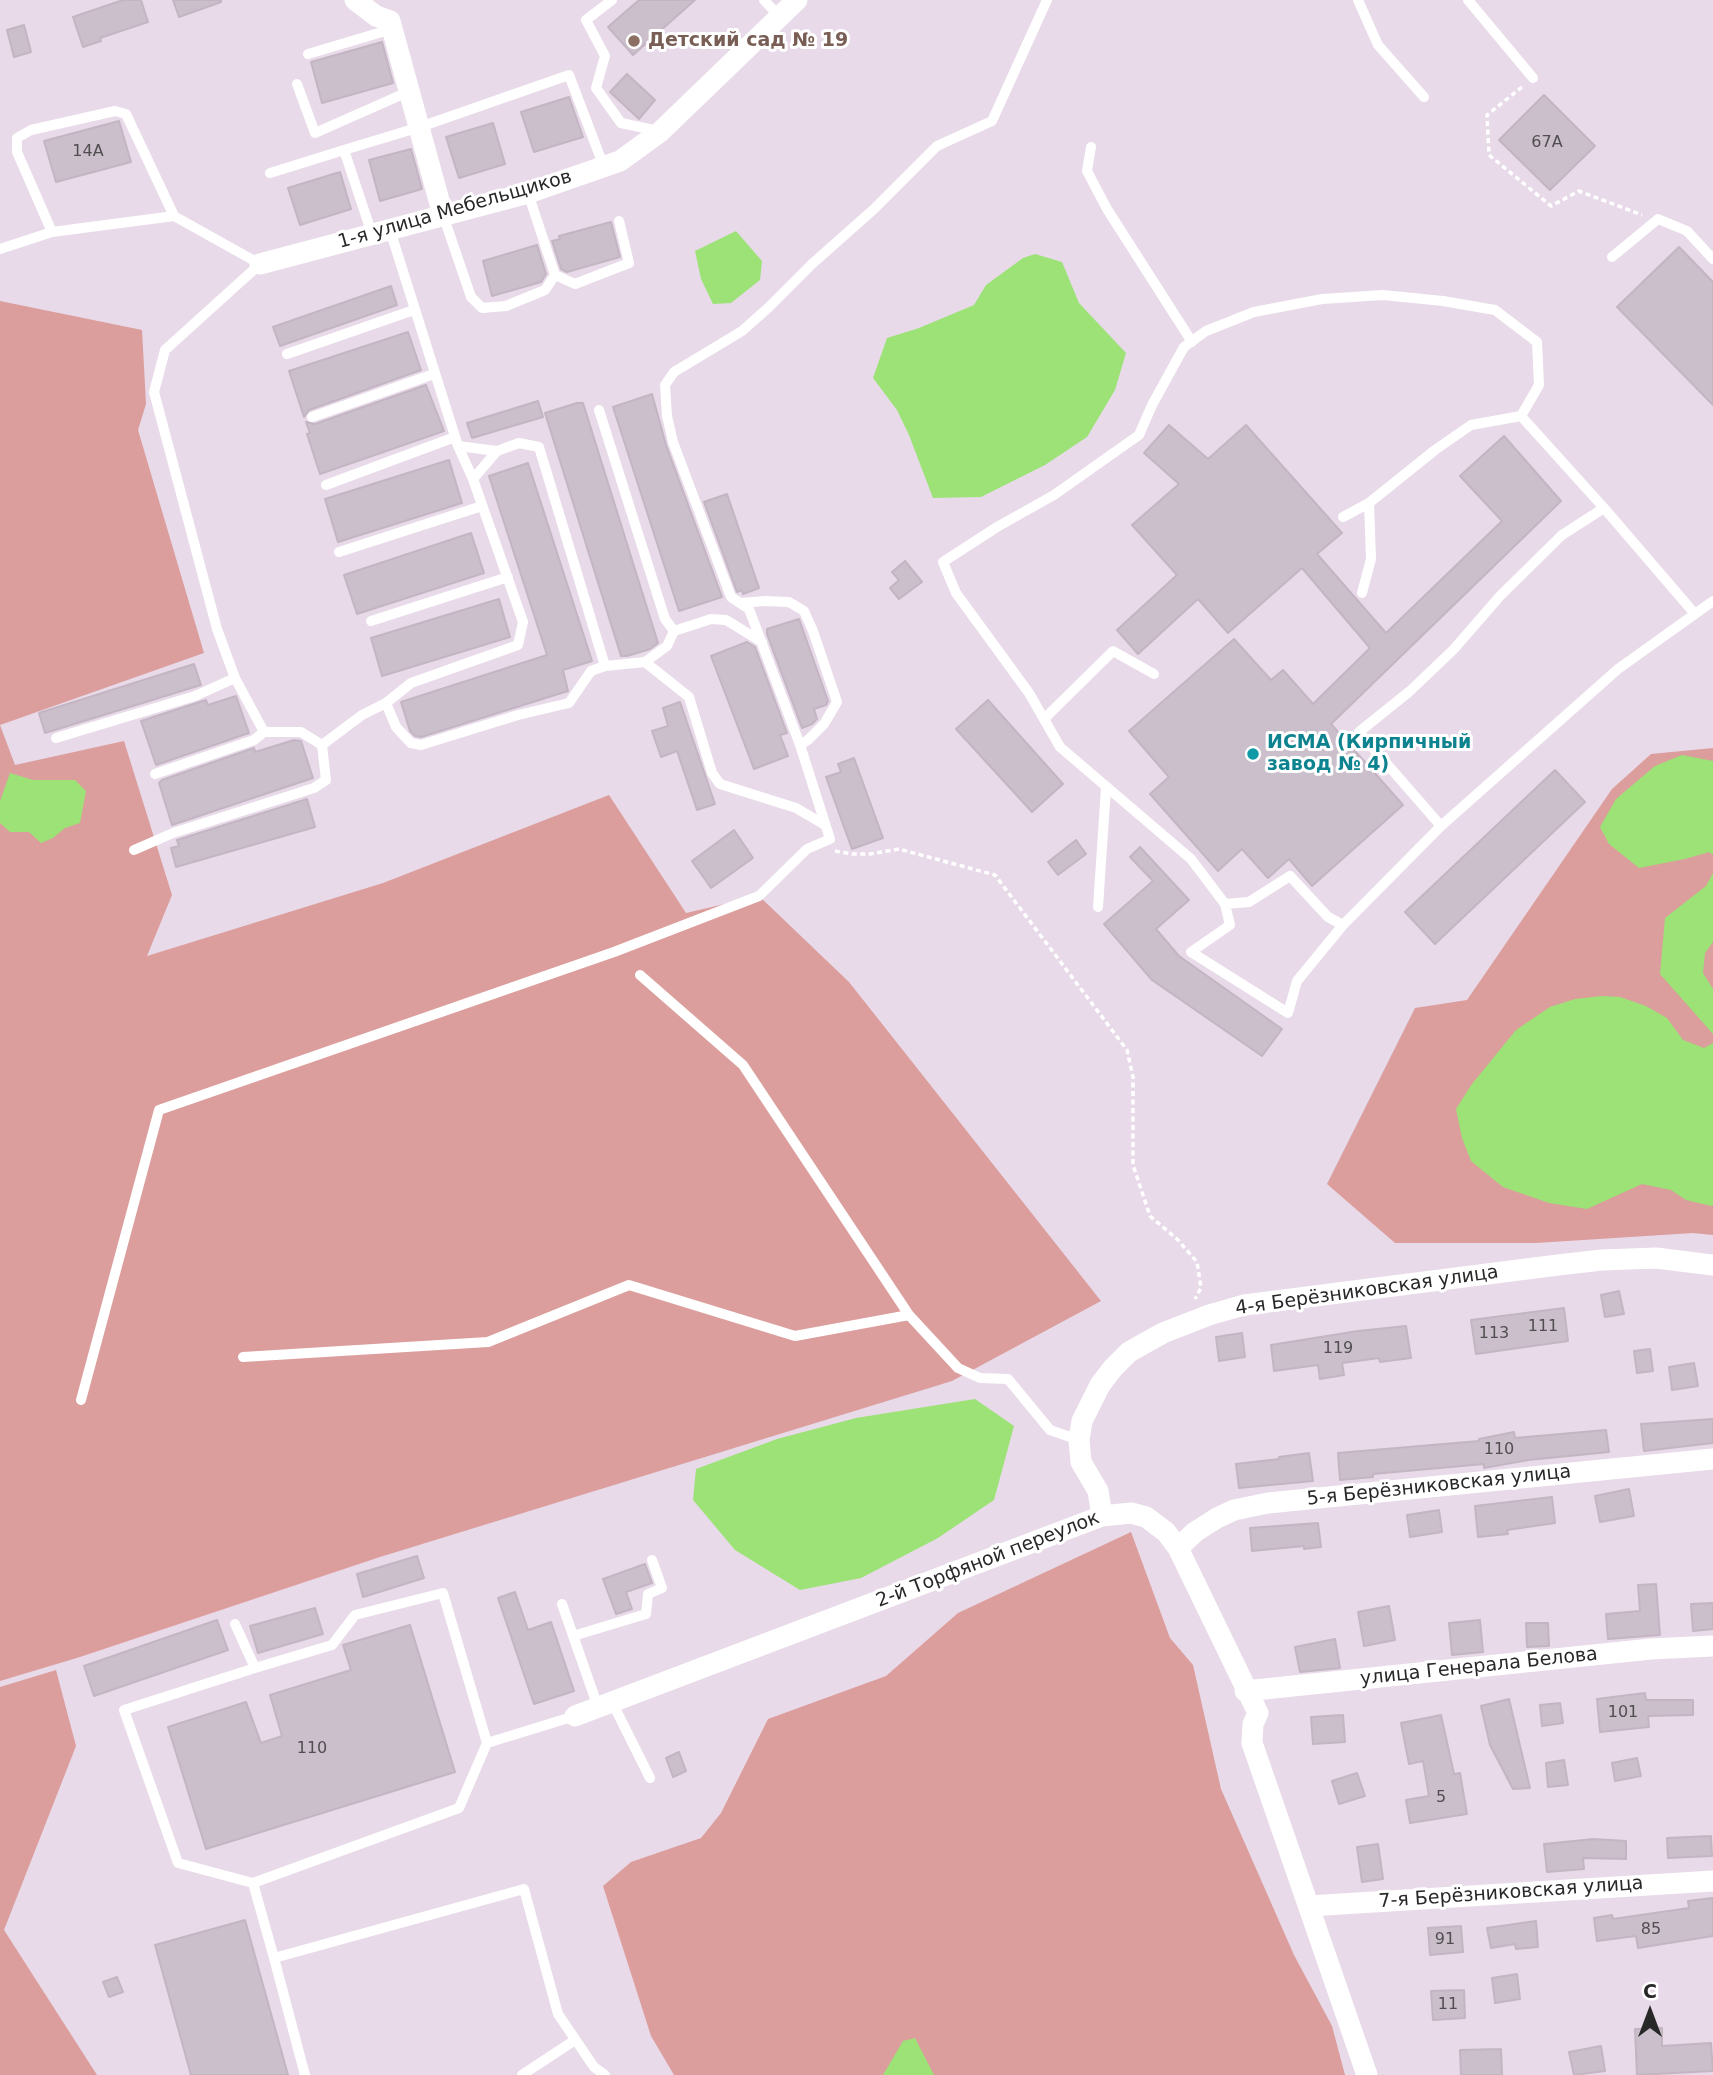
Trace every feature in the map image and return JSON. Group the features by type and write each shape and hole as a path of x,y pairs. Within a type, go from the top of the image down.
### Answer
{"street":[{"path":"355,0 376,16 390,17 443,215"},
{"name":"1-я улица Мебельщиков","path":"260,264 528,193 620,161 660,132 797,0"},
{"name":"4-я Берёзниковская улица","path":"1102,1516 1098,1491 1081,1462 1079,1440 1082,1421 1088,1406 1113,1368 1129,1352 1163,1333 1244,1305 1602,1260 1656,1258 1713,1265"},
{"name":"5-я Берёзниковская улица","path":"1178,1548 1195,1532 1217,1518 1234,1510 1268,1503 1713,1459"},
{"name":"2-й Торфяной переулок","path":"575,1716 1102,1516 1131,1513 1146,1517 1166,1532 1178,1548 1258,1713 1253,1724 1252,1743 1367,2075"},
{"name":"улица Генерала Белова","path":"1245,1691 1651,1649 1713,1646"},
{"name":"7-я Берёзниковская улица","path":"1309,1906 1713,1881"}],"lane":[{"path":"612,0 586,20 605,56 596,88 621,124 660,132"},
{"path":"764,0 779,16"},
{"path":"81,1401 159,1111 614,952 759,896 807,849 830,839 800,744 750,609 731,597 673,442 667,416 666,385 674,372 742,331 874,209 937,146 992,121 1047,0"},
{"path":"1358,0 1378,45 1424,97"},
{"path":"1468,0 1533,78"},
{"path":"308,54 390,17"},
{"path":"270,173 421,127 569,75 604,167"},
{"path":"297,84 315,132 410,91"},
{"path":"52,232 17,152 17,138 31,130 115,111 126,114 174,216 260,264 164,350 154,392 217,629 235,678 264,732"},
{"path":"1091,147 1087,170 1107,209 1192,341"},
{"path":"322,746 362,715 386,703 411,682 518,645 523,622 473,480 456,441 414,310 344,150"},
{"path":"528,193 555,275 575,284 629,263 619,221"},
{"path":"443,215 471,297 482,309 506,306 545,290 555,275"},
{"path":"0,250 52,232 174,216"},
{"path":"1612,257 1658,219 1687,231 1713,259"},
{"path":"1343,517 1369,503 1471,425 1521,416 1539,385 1537,342 1495,310 1443,301 1383,295 1322,299 1254,312 1206,331 1184,347 1139,435 1054,495 943,562 956,593 1029,693 1060,747 1191,859 1225,904 1230,925 1191,952 1288,1013 1297,981 1343,925 1441,827 1618,670 1713,601"},
{"path":"287,354 414,310"},
{"path":"312,417 434,374"},
{"path":"599,410 665,619 674,631"},
{"path":"1521,416 1695,614"},
{"path":"326,485 456,441 497,451"},
{"path":"473,480 497,451 519,443 539,447 605,666"},
{"path":"1362,593 1371,559 1369,503"},
{"path":"339,552 482,506"},
{"path":"1441,827 1359,732 1410,691 1454,649 1500,596 1562,535 1604,508"},
{"path":"371,621 508,577"},
{"path":"741,603 789,602 804,611 813,631 837,702 824,724 800,744"},
{"path":"386,703 397,727 411,743 421,746 518,715 569,703 591,671 605,666 645,662 667,646 674,631 711,619 726,620 762,642"},
{"path":"1044,719 1113,651 1154,674"},
{"path":"645,662 689,697 712,773 720,784 796,808 825,825"},
{"path":"55,738 195,696 235,678"},
{"path":"134,850 173,833 314,788 326,780 322,746 301,732 264,732 254,740 155,774"},
{"path":"1098,907 1106,788"},
{"path":"1225,904 1249,902 1290,876 1328,917 1343,925"},
{"path":"640,975 743,1065 909,1315 958,1368 980,1378 1009,1379 1050,1430 1079,1440"},
{"path":"243,1357 488,1342 629,1285 795,1336 909,1315"},
{"path":"573,1636 646,1614 648,1594 662,1588 652,1560"},
{"path":"443,1593 487,1743 459,1808 253,1883 178,1863 124,1710 255,1668 331,1645 355,1615 443,1593"},
{"path":"562,1604 573,1636 605,1704 650,1778"},
{"path":"235,1624 255,1668"},
{"path":"487,1743 575,1716"},
{"path":"253,1883 305,2075"},
{"path":"274,1958 524,1889 558,2014 594,2067 605,2075"},
{"path":"522,2075 575,2040"}],"path":[{"path":"1533,78 1487,115 1489,155 1551,206 1579,191 1658,219"},
{"path":"830,839 830,850 852,854 899,849 995,875 1128,1050 1133,1077 1133,1165 1150,1216 1178,1240 1197,1262 1201,1288 1195,1300"}],"shaded area":[{"path":"736,231 762,261 760,280 731,303 713,304 701,279 695,251"},
{"path":"1035,254 1062,262 1079,303 1126,353 1115,390 1087,437 1045,465 981,497 933,498 897,410 873,378 887,338 974,305 986,285 1023,258"},
{"path":"0,301 142,330 146,404 138,430 204,653 0,725"},
{"path":"0,725 15,765 124,741 172,895 147,956 383,883 609,795 686,913 759,896 849,982 1101,1301 952,1381 380,1557 0,1681"},
{"path":"1713,748 1713,1235 1693,1233 1536,1243 1395,1243 1327,1184 1415,1008 1467,1000 1612,789 1651,754"},
{"path":"1682,755 1713,761 1713,855 1709,852 1639,868 1609,844 1600,827 1616,799 1655,766"},
{"path":"10,773 33,780 75,780 86,791 80,823 65,828 53,838 41,843 29,832 10,832 0,823 0,801"},
{"path":"1713,873 1713,942 1705,953 1703,973 1713,989 1713,1034 1660,974 1665,918 1706,886"},
{"path":"1620,997 1646,1006 1667,1018 1683,1040 1704,1048 1713,1043 1713,1205 1686,1200 1671,1190 1642,1184 1587,1209 1549,1203 1503,1187 1471,1161 1462,1138 1456,1109 1472,1084 1516,1030 1550,1007 1575,999"},
{"path":"975,1399 1014,1426 994,1500 938,1538 861,1578 800,1590 735,1550 693,1500 696,1469 777,1439 856,1418"},
{"path":"1131,1532 1170,1638 1193,1665 1221,1789 1294,1955 1332,2026 1345,2075 674,2075 651,2036 603,1886 631,1862 701,1838 721,1813 768,1719 886,1676 958,1613"},
{"path":"56,1670 76,1746 4,1930 97,2075 0,2075 0,1687"},
{"path":"915,2038 934,2075 883,2075 903,2041"}],"building":[{"path":"123,0 141,0 148,22 100,38 101,41 83,47 73,17"},
{"path":"173,0 221,0 221,2 179,17"},
{"name":"Детский сад № 19","path":"639,0 695,0 633,55 608,27"},
{"path":"24,25 31,52 14,57 7,30"},
{"path":"382,42 393,83 322,103 311,62"},
{"path":"627,74 655,100 639,119 610,92"},
{"path":"1544,95 1595,146 1550,190 1499,140"},
{"path":"569,97 583,137 534,152 521,112"},
{"path":"119,121 131,162 56,182 44,141"},
{"path":"493,123 505,164 459,178 446,137"},
{"path":"411,149 422,189 380,201 369,160"},
{"path":"340,172 351,209 300,225 288,188"},
{"path":"611,222 620,257 567,272 561,269 552,241 560,239 559,236"},
{"path":"537,245 546,274 541,282 492,296 483,261"},
{"path":"1679,247 1713,282 1713,405 1617,307"},
{"path":"391,286 397,305 280,346 273,327"},
{"path":"408,332 421,370 309,410 304,417 289,371"},
{"path":"426,385 444,431 320,474 307,434 310,433 306,422 315,424"},
{"path":"652,394 666,445 722,597 679,611 613,407"},
{"path":"538,401 543,417 472,438 467,423"},
{"path":"583,403 658,643 650,649 627,656 621,656 545,413"},
{"path":"1169,425 1208,459 1246,425 1342,533 1317,554 1386,633 1502,521 1460,476 1504,436 1561,501 1331,724 1403,805 1312,886 1289,859 1268,878 1242,849 1218,871 1150,794 1169,777 1129,731 1234,639 1271,680 1283,670 1313,704 1370,648 1302,568 1228,633 1198,599 1138,654 1117,630 1177,575 1132,525 1179,484 1144,453"},
{"path":"449,460 462,503 338,542 325,499"},
{"path":"528,463 592,661 563,670 568,691 421,737 415,736 410,731 401,702 547,655 489,476"},
{"path":"727,494 759,588 743,594 742,590 737,592 704,502"},
{"path":"471,533 484,573 357,614 344,575"},
{"path":"905,561 922,582 899,599 890,588 899,580 892,572"},
{"path":"499,599 510,637 382,676 371,638"},
{"path":"799,619 828,701 826,705 814,709 817,719 802,728 767,634 767,629"},
{"path":"747,642 755,647 787,733 780,735 788,756 754,769 711,656"},
{"path":"194,664 201,685 45,733 39,713"},
{"path":"236,696 249,733 156,765 141,721 206,700 208,705"},
{"path":"988,700 1063,784 1032,812 956,729"},
{"path":"680,702 715,804 697,810 677,751 661,757 652,731 668,726 663,708"},
{"path":"294,740 301,741 313,778 172,825 159,783 162,780 254,748 255,752"},
{"path":"854,758 883,838 852,849 826,777 841,772 838,764"},
{"path":"1555,770 1585,802 1435,944 1405,912"},
{"path":"307,799 315,827 176,867 171,848 179,846 177,840"},
{"path":"734,830 753,858 711,888 692,861"},
{"path":"1076,840 1086,854 1058,875 1048,862"},
{"path":"1140,847 1189,900 1156,929 1179,956 1282,1029 1262,1056 1152,980 1104,924 1153,881 1130,857"},
{"path":"1619,1291 1624,1314 1605,1317 1601,1295"},
{"path":"1564,1308 1568,1341 1476,1354 1471,1320"},
{"path":"1406,1326 1411,1358 1380,1362 1379,1358 1342,1363 1344,1375 1320,1379 1318,1365 1274,1371 1271,1345"},
{"path":"1242,1333 1245,1357 1219,1361 1216,1337"},
{"path":"1650,1349 1653,1371 1637,1373 1634,1351"},
{"path":"1694,1363 1698,1386 1672,1390 1669,1367"},
{"path":"1713,1419 1713,1443 1644,1451 1641,1424"},
{"path":"1606,1430 1609,1452 1528,1460 1484,1468 1484,1464 1373,1474 1373,1477 1340,1480 1338,1453 1479,1441 1514,1432 1515,1438"},
{"path":"1309,1453 1313,1481 1239,1488 1236,1464"},
{"path":"1629,1489 1634,1516 1600,1522 1595,1496"},
{"path":"1552,1497 1555,1523 1507,1530 1508,1534 1478,1537 1475,1506"},
{"path":"1439,1510 1442,1532 1410,1537 1407,1515"},
{"path":"1318,1523 1321,1547 1252,1551 1250,1528"},
{"path":"417,1556 424,1578 363,1597 357,1574"},
{"path":"645,1564 652,1583 626,1592 632,1609 616,1614 603,1579"},
{"path":"1656,1584 1660,1635 1608,1639 1606,1614 1640,1611 1638,1585"},
{"path":"515,1592 528,1630 551,1622 574,1691 534,1704 498,1598"},
{"path":"1713,1603 1713,1629 1693,1631 1691,1604"},
{"path":"1389,1606 1395,1640 1364,1646 1358,1612"},
{"path":"315,1608 323,1634 258,1653 250,1626"},
{"path":"217,1620 228,1650 94,1696 84,1666"},
{"path":"1480,1620 1483,1652 1452,1655 1449,1623"},
{"path":"1526,1623 1548,1623 1549,1646 1527,1647"},
{"path":"410,1625 455,1772 206,1849 168,1727 246,1702 261,1743 282,1736 270,1695 351,1670 343,1645"},
{"path":"1335,1639 1340,1668 1300,1672 1295,1647"},
{"path":"1645,1693 1646,1700 1693,1700 1693,1715 1648,1716 1649,1727 1600,1732 1597,1699"},
{"path":"1509,1699 1530,1788 1513,1789 1490,1745 1481,1706"},
{"path":"1560,1703 1563,1723 1542,1726 1540,1705"},
{"path":"1343,1715 1345,1742 1313,1744 1311,1717"},
{"path":"1441,1715 1454,1774 1460,1773 1467,1814 1410,1823 1406,1800 1429,1796 1423,1761 1409,1764 1401,1723"},
{"path":"679,1752 686,1771 673,1777 666,1758"},
{"path":"1637,1758 1641,1776 1615,1781 1612,1763"},
{"path":"1564,1760 1568,1785 1548,1787 1546,1763"},
{"path":"1357,1773 1365,1796 1339,1804 1332,1781"},
{"path":"1711,1836 1712,1856 1668,1858 1667,1838"},
{"path":"1594,1839 1626,1841 1626,1859 1583,1858 1584,1869 1547,1872 1544,1844"},
{"path":"1378,1844 1383,1879 1362,1882 1357,1847"},
{"path":"1713,1898 1713,1936 1638,1948 1636,1936 1597,1941 1594,1918 1612,1915 1613,1919 1689,1908 1688,1901"},
{"path":"245,1920 288,2075 191,2075 155,1945"},
{"path":"1536,1921 1538,1947 1516,1949 1515,1944 1491,1948 1487,1928"},
{"path":"1461,1926 1463,1952 1430,1955 1428,1928"},
{"path":"1517,1974 1520,1999 1495,2003 1492,1978"},
{"path":"117,1977 123,1992 109,1997 103,1982"},
{"path":"1464,1990 1465,2018 1433,2020 1431,1991"},
{"path":"1662,2028 1662,2046 1711,2043 1713,2071 1637,2075 1635,2029"},
{"path":"1601,2046 1605,2071 1574,2075 1569,2052"},
{"path":"1501,2049 1502,2075 1461,2075 1460,2050"}],"place":[{"name":"Детский сад № 19","path":"634,41"},
{"name":"ИСМА (Кирпичный завод № 4)","path":"1253,754"}]}
